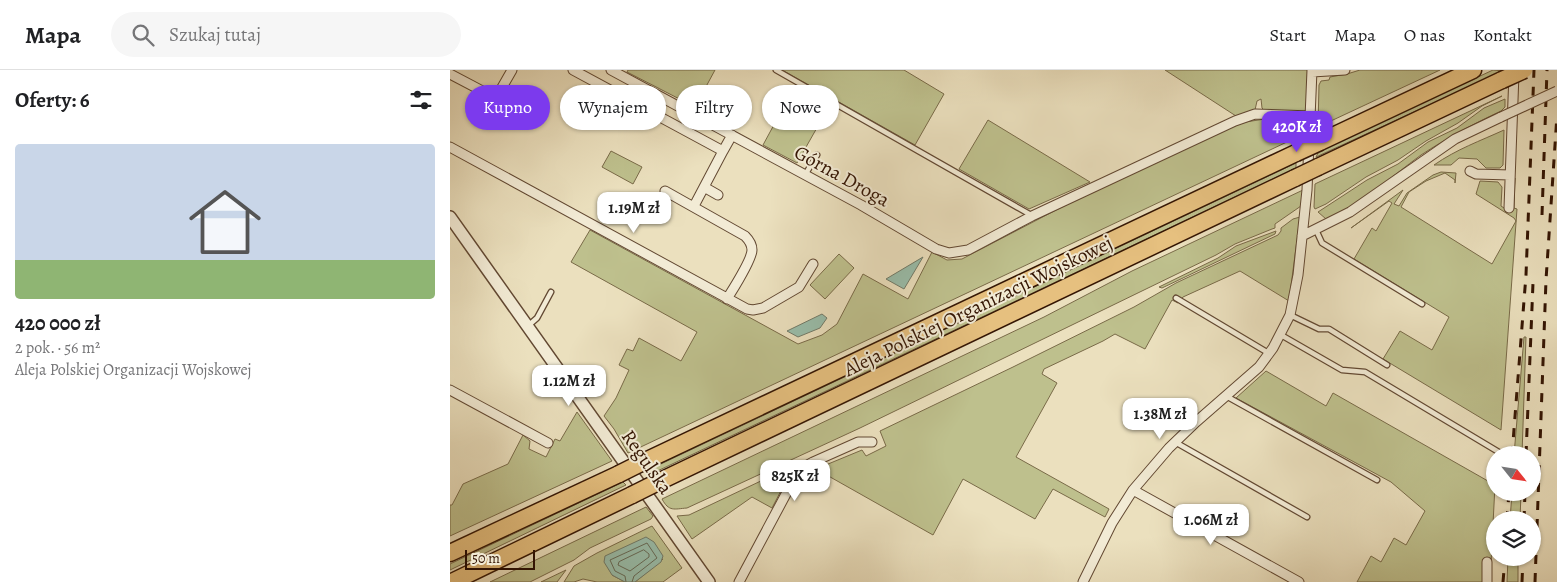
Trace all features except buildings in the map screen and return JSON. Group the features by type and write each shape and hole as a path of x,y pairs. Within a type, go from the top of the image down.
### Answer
{"highway":[{"name":"Aleja Polskiej Organizacji Wojskowej","path":"450,553 1473,70"},
{"name":"Aleja Polskiej Organizacji Wojskowej","path":"452,582 1508,75 1524,70"}],"street":[{"path":"450,74 490,95 500,91 512,70"},
{"path":"573,70 723,151"},
{"name":"Górna Droga","path":"611,70 805,175 936,249 949,253 962,253 1032,216 1235,121 1255,114 1311,116"},
{"path":"1083,582 1112,523 1133,490 1175,442 1259,367 1270,354 1282,332 1290,314 1298,275 1308,184 1312,71 1344,70"},
{"path":"1508,75 1509,208"},
{"path":"1302,236 1362,204 1447,144 1475,128 1557,91"},
{"path":"694,206 732,135"},
{"path":"450,147 747,309 763,308 799,287 813,264"},
{"path":"1470,171 1476,174 1510,176"},
{"path":"704,187 718,195"},
{"path":"665,191 745,236 751,242 752,251 750,258 727,299"},
{"name":"Regulska","path":"450,217 709,582"},
{"path":"450,390 548,443"},
{"path":"739,582 794,479 802,468 858,442 872,442"},
{"path":"1133,490 1299,582"},
{"path":"1487,566 1487,582"}],"lane":[{"path":"776,70 1032,216"},
{"path":"805,175 817,155"},
{"path":"1316,230 1322,243 1422,304"},
{"path":"528,326 537,318 552,292"},
{"path":"1176,298 1270,354"},
{"path":"1290,314 1319,329 1329,329 1387,365"},
{"path":"1282,332 1342,370 1364,372 1489,446"},
{"path":"1226,396 1377,480"},
{"path":"1175,442 1307,517"}],"shaded area":[{"path":"628,70 715,70 707,85 676,85 676,97 666,92 666,85 652,85 627,72"},
{"path":"782,70 904,70 944,94 915,145 839,102 839,85 809,85"},
{"path":"1165,70 1308,70 1307,109 1304,112 1265,111 1262,108 1261,99 1257,101 1255,110 1236,116"},
{"path":"1360,70 1440,70 1318,127 1319,85 1321,81"},
{"path":"1493,70 1503,71 1316,157 1319,151"},
{"path":"1502,96 1482,106 1458,123 1315,209 1315,184"},
{"path":"1505,99 1505,107 1501,111 1421,155 1351,206 1326,219 1318,212 1367,180 1398,164 1428,142 1457,128 1484,108"},
{"path":"1272,118 1303,119 1306,122 1306,133 628,453 604,416 616,398 629,370 619,365 627,349 633,351 639,338 681,361 697,332 571,262 590,230 798,344 822,335 837,324 863,274 908,299 932,252 947,260 962,259 1058,209 1226,129 1245,122"},
{"path":"988,120 1090,182 1029,209 959,169"},
{"path":"771,130 816,130 797,163 763,145"},
{"path":"1504,130 1503,165 1500,168 1486,168 1477,159 1459,158 1451,165 1434,165 1460,150"},
{"path":"611,151 642,167 633,184 602,167"},
{"path":"1296,163 1296,168 649,475 646,471"},
{"path":"1441,172 1456,173 1455,183 1455,180 1445,173 1426,181 1409,192 1401,207 1492,264 1516,221 1476,194 1480,181 1498,182 1502,187 1501,206 1513,209 1515,178 1514,208 1517,209 1501,430 1383,359 1400,331 1432,350 1449,317 1354,259 1372,228 1376,231 1392,203 1389,201 1351,228 1403,190 1394,204 1399,206 1407,193 1433,175"},
{"path":"1303,190 1301,206 1275,224 1275,228 1235,244 1216,255 860,428 687,508 670,508 662,499 1044,317 1132,271"},
{"path":"1300,217 1289,301 1240,271 1183,297 1178,303 1172,300 1145,349 1115,334 1044,369 1042,374 1057,383 1016,457 1109,509 1105,517 1053,489 1035,519 963,479 933,535 816,469 862,450 866,456 886,446 880,431 1134,307 1176,283 1278,235 1281,228 1293,219"},
{"path":"1276,231 1275,234 1162,288 1159,287 1218,258 1236,246"},
{"path":"839,254 854,268 825,299 810,285"},
{"path":"1524,337 1526,337 1522,446 1515,446"},
{"path":"1266,371 1326,406 1333,393 1486,480 1486,501 1494,501 1494,511 1486,511 1486,560 1484,558 1483,582 1357,582 1371,556 1381,562 1394,538 1406,545 1425,511 1391,482 1236,398"},
{"path":"577,412 612,461 450,536 450,505 452,505 463,484 508,464 523,435 530,441 529,449 546,457 555,439 560,441"},
{"path":"782,471 788,474 787,479 772,508 752,497 692,539 677,516 689,515"},
{"path":"623,482 626,485 450,570 450,564"},
{"path":"1511,501 1521,501 1520,511 1511,511"},
{"path":"646,507 653,516 651,519 590,548 574,560 530,582 490,582"},
{"path":"652,526 682,568 663,582 635,582 663,559 612,575 625,582 597,582 583,579 574,582 564,582 574,566"},
{"path":"1508,566 1518,566 1518,582 1507,582"},
{"path":"566,570 557,582 541,582"}],"water":[{"path":"923,257 904,289 886,279"},
{"path":"822,314 827,318 820,328 798,337 787,331"},
{"path":"646,537 654,542 663,556 661,562 635,582 625,582 612,575 604,562 605,556"}],"railway":[{"path":"1513,446 1526,275 1534,70"},
{"path":"1542,215 1547,70"},
{"path":"1535,582 1546,280 1557,115"},
{"path":"1526,446 1533,283"},
{"path":"1508,501 1508,511"},
{"path":"1524,511 1525,501"},
{"path":"1503,582 1504,566"},
{"path":"1522,582 1523,566"}]}
